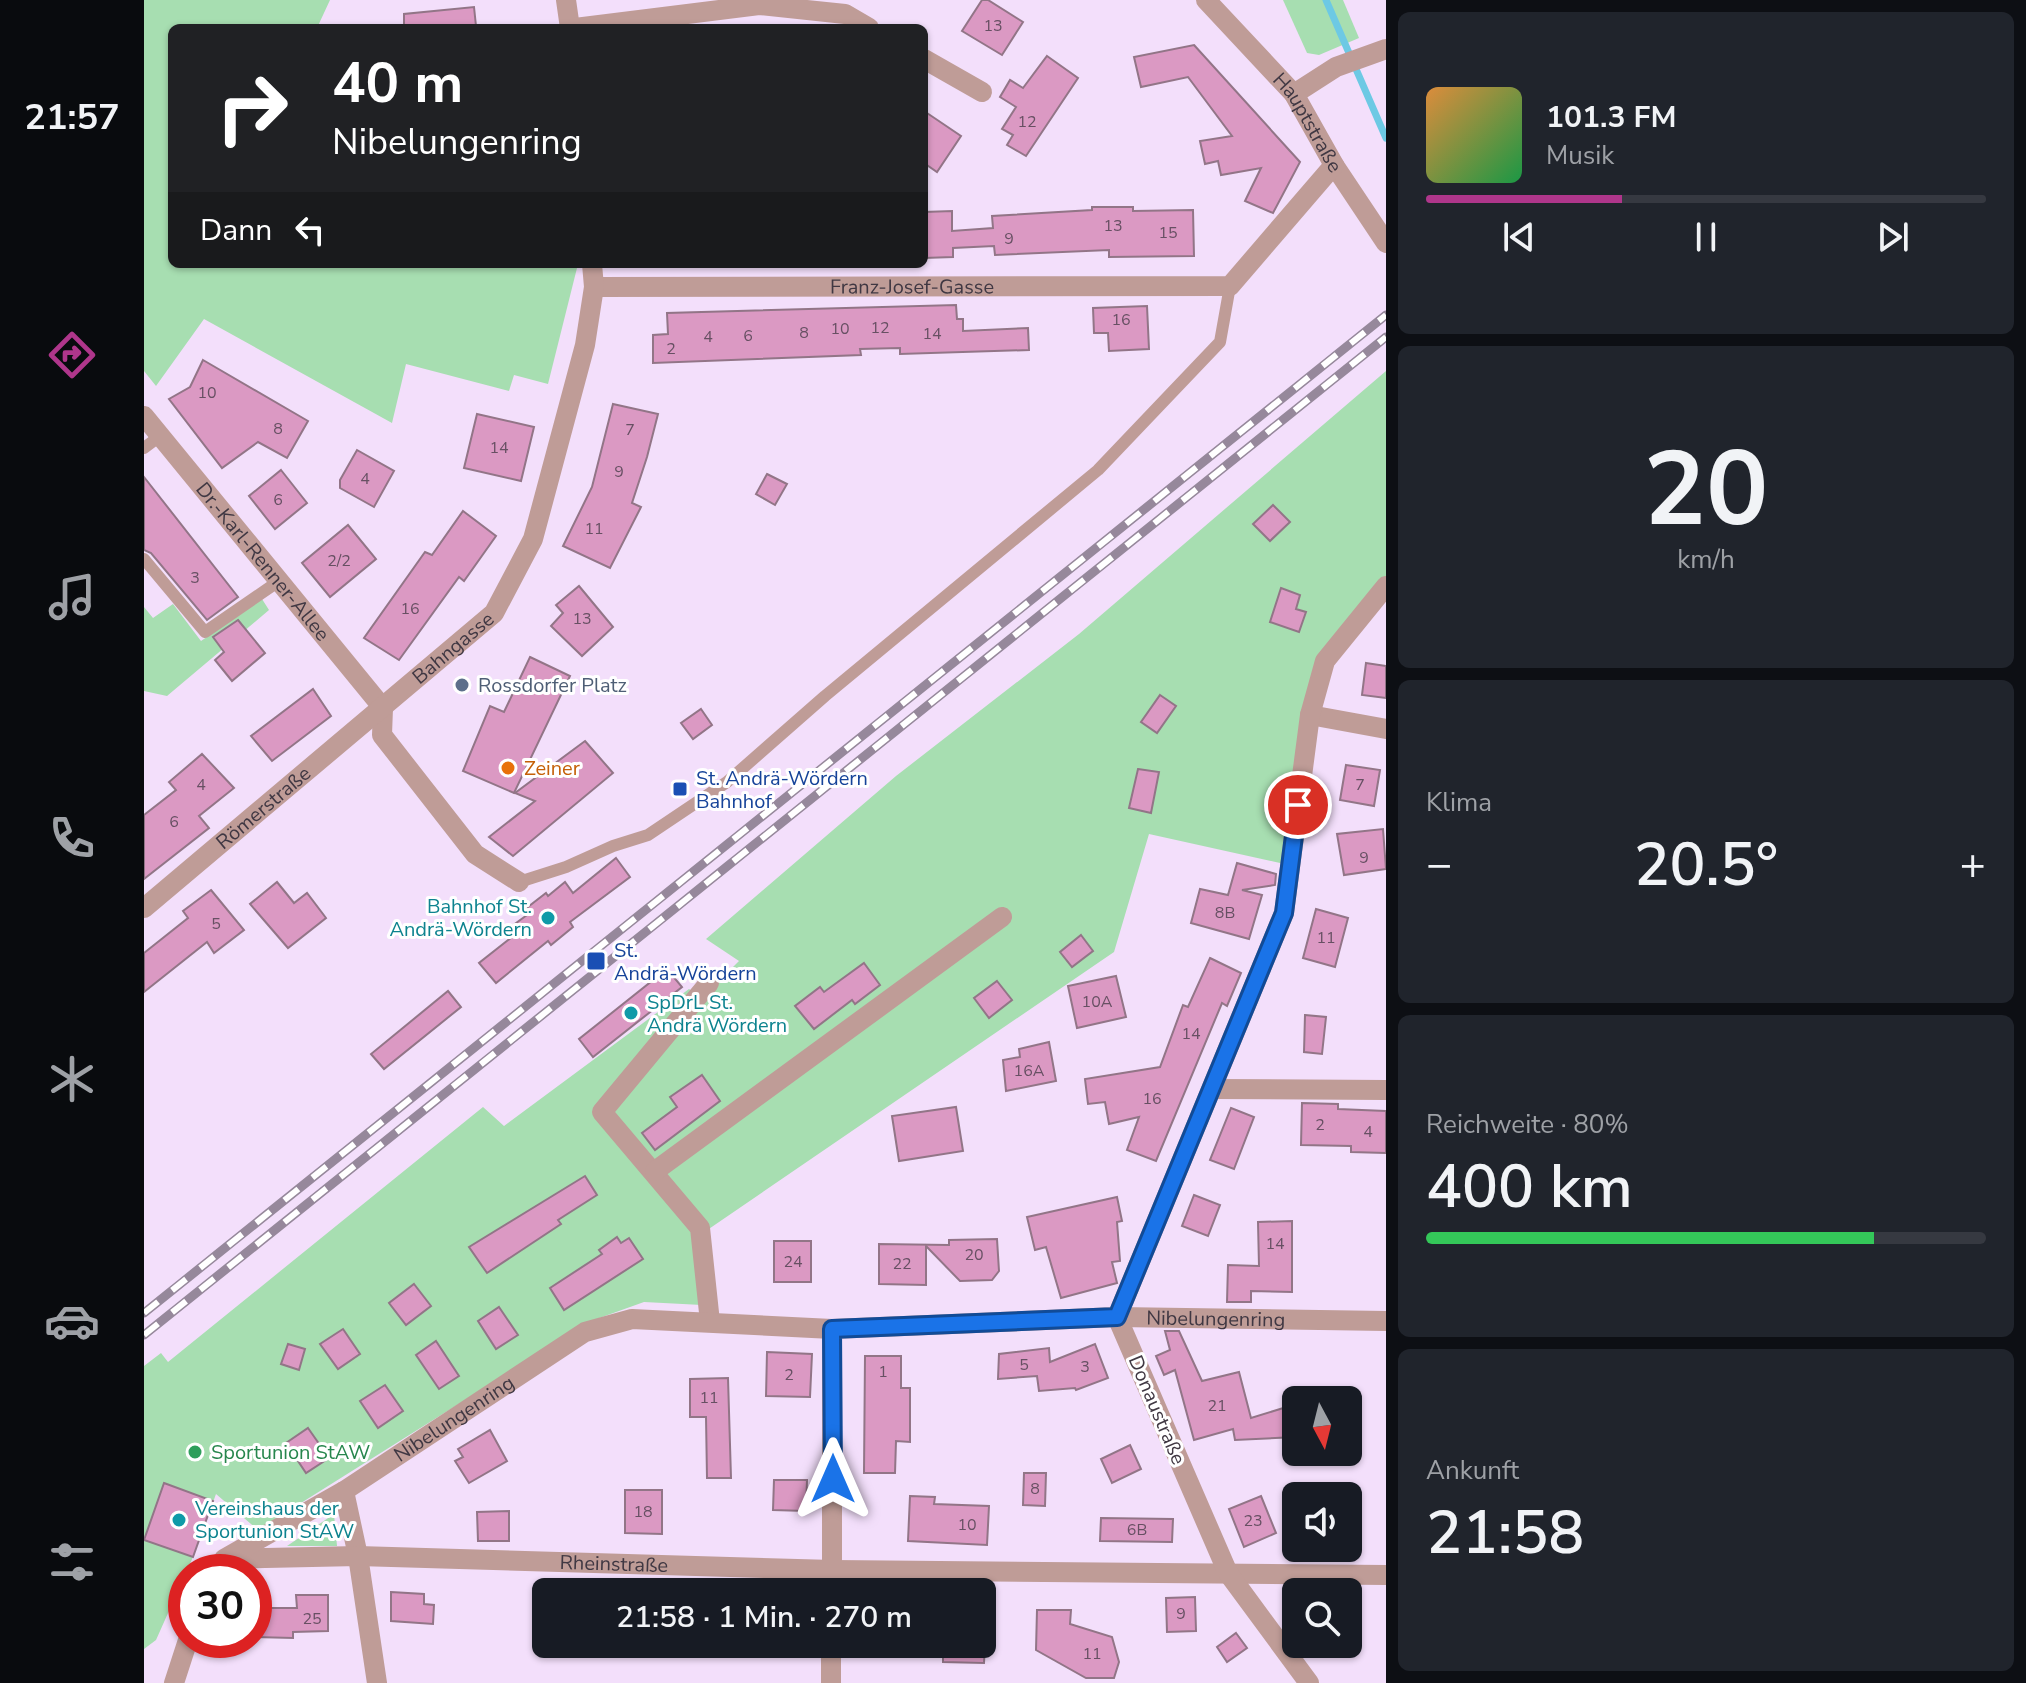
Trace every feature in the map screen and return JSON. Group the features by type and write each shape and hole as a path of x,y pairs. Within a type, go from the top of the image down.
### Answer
{"street":[{"path":"566,0 571,24"},
{"name":"Hauptstraße","path":"1206,0 1294,94 1334,165 1230,286"},
{"path":"605,24 759,5 845,14 862,24"},
{"path":"1294,94 1341,65 1377,52"},
{"path":"928,61 982,92"},
{"path":"1334,165 1386,243"},
{"name":"Bahngasse","path":"383,708 494,613 533,539 585,345 594,287 592,268"},
{"name":"Franz-Josef-Gasse","path":"594,287 1230,286"},
{"name":"Dr.-Karl-Renner-Allee","path":"144,416 152,442 279,581 383,708"},
{"path":"1117,1317 1284,913 1310,715 1325,661 1386,586"},
{"path":"383,708 382,735 475,854 519,882"},
{"name":"Römerstraße","path":"144,908 383,708"},
{"path":"1310,715 1386,729"},
{"path":"655,1171 1002,917"},
{"path":"709,983 602,1112 655,1171 700,1228 710,1322"},
{"path":"1213,1089 1386,1090"},
{"name":"Nibelungenring","path":"241,1554 344,1491 585,1332 632,1319 832,1329 1117,1317 1386,1321"},
{"name":"Donaustraße","path":"1117,1317 1228,1573 1309,1683"},
{"path":"832,1329 833,1578"},
{"path":"344,1491 358,1556 377,1683"},
{"name":"Rheinstraße","path":"272,1562 358,1556 833,1570 1386,1575"},
{"path":"174,1683 182,1658"},
{"path":"831,1658 831,1683"}],"lane":[{"path":"519,882 648,835 727,782 825,696 1098,470 1220,342 1230,286"},
{"path":"144,559 205,632 279,581"}],"green space":[{"path":"144,0 330,0 319,24 168,24 168,268 577,268 548,384 514,375 509,391 406,364 392,423 204,319 156,386 144,371"},
{"path":"1283,0 1343,0 1359,38 1319,55 1307,53"},
{"path":"1386,371 1386,586 1325,661 1289,865 1149,834 1114,952 700,1235 702,1305 644,1302 591,1321 258,1530 216,1494 194,1554 168,1554 168,1613 156,1640 144,1649 144,1366 161,1353 168,1362 483,1107 504,1126 689,989 702,998 739,961 706,939 896,776 1079,634"},
{"path":"262,599 269,610 167,696 144,691 144,607 153,618 173,604 201,641"},
{"path":"334,1514 337,1546 287,1546"}],"building":[{"path":"982,0 988,0 1023,22 1002,55 962,31"},
{"path":"474,7 476,24 404,24 404,14"},
{"path":"1194,45 1300,162 1273,213 1245,201 1261,168 1221,175 1218,161 1205,164 1200,141 1232,136 1188,77 1141,87 1134,57"},
{"path":"1047,56 1078,78 1026,156 1007,145 1013,135 1002,129 1016,107 1000,97 1010,80 1023,88"},
{"path":"928,114 961,136 937,172 928,166"},
{"path":"1092,207 1133,207 1133,211 1193,210 1194,256 1109,257 1109,250 995,255 994,246 953,248 953,257 928,258 928,212 952,211 952,231 993,228 992,216 1092,210"},
{"path":"956,305 957,319 963,319 963,331 1028,328 1029,350 900,354 900,348 860,349 861,355 653,363 653,335 668,334 667,313"},
{"path":"1147,306 1149,349 1109,351 1108,333 1094,333 1093,308"},
{"path":"203,360 308,421 287,458 258,442 222,468 169,399 190,387"},
{"path":"613,404 658,414 632,503 641,507 610,568 563,546 592,487"},
{"path":"477,414 534,427 521,481 464,468"},
{"path":"357,450 394,471 374,507 340,488 340,480"},
{"path":"281,470 307,503 275,529 249,496"},
{"path":"767,474 787,484 775,505 756,494"},
{"path":"144,477 238,597 207,620 151,553 144,550"},
{"path":"1273,505 1290,522 1270,541 1253,524"},
{"path":"463,511 496,536 464,581 459,577 399,660 364,638 425,552 432,555"},
{"path":"348,525 376,559 330,597 302,563"},
{"path":"579,586 613,627 582,656 551,626 563,613 556,605"},
{"path":"1281,588 1300,595 1296,609 1306,612 1299,632 1270,622"},
{"path":"238,620 265,653 232,681 215,660 224,652 213,637"},
{"path":"530,657 570,676 514,793 463,771 490,706 504,712"},
{"path":"1366,663 1386,666 1386,698 1362,695"},
{"path":"313,689 331,716 272,761 251,736"},
{"path":"1160,695 1176,706 1157,733 1141,722"},
{"path":"701,709 712,725 693,739 681,723"},
{"path":"585,741 613,773 513,856 489,837 535,801 515,793"},
{"path":"202,754 234,788 199,816 209,828 144,879 144,815 176,790 169,782"},
{"path":"1346,765 1380,770 1374,806 1340,800"},
{"path":"1138,769 1159,772 1151,813 1129,808"},
{"path":"1383,829 1386,869 1344,875 1337,834"},
{"path":"616,858 630,877 570,922 573,927 551,945 548,941 496,983 479,963 517,933 512,926 527,915 524,910 565,882 573,893"},
{"path":"1237,863 1276,874 1275,885 1242,890 1262,895 1249,939 1191,923 1200,889 1228,895"},
{"path":"277,882 294,903 307,893 326,918 288,948 250,904"},
{"path":"211,890 244,930 214,953 207,942 144,992 144,953 188,918 183,911"},
{"path":"1316,909 1348,918 1335,967 1303,958"},
{"path":"1081,935 1093,951 1072,967 1060,952"},
{"path":"1210,958 1241,973 1227,1006 1222,1003 1156,1161 1127,1150 1139,1117 1109,1124 1105,1102 1088,1104 1085,1079 1160,1067 1183,1005 1188,1007"},
{"path":"864,963 880,985 855,1004 852,1000 814,1029 795,1006 820,987 824,992"},
{"name":"SpDrL St. Andrä Wördern","path":"667,969 682,987 593,1057 579,1039"},
{"path":"1116,976 1126,1017 1077,1028 1068,986"},
{"path":"997,981 1012,1000 989,1018 974,998"},
{"path":"448,991 461,1007 384,1069 371,1054"},
{"path":"1305,1015 1326,1017 1322,1054 1304,1052"},
{"path":"1049,1042 1056,1081 1006,1091 1003,1060 1020,1057 1019,1049"},
{"path":"702,1075 720,1101 655,1150 642,1133 677,1107 670,1097"},
{"path":"1302,1103 1338,1104 1338,1109 1386,1111 1386,1153 1351,1152 1351,1146 1301,1145"},
{"path":"956,1107 963,1151 899,1161 892,1116"},
{"path":"1231,1108 1254,1117 1234,1169 1210,1160"},
{"path":"585,1176 597,1195 558,1220 561,1224 487,1273 469,1247"},
{"path":"1194,1195 1220,1205 1208,1236 1182,1226"},
{"path":"1117,1197 1122,1221 1117,1222 1120,1261 1112,1262 1117,1283 1061,1298 1046,1247 1035,1250 1027,1217"},
{"path":"1292,1221 1292,1292 1251,1291 1251,1302 1227,1302 1228,1265 1259,1266 1258,1222"},
{"path":"617,1237 621,1243 629,1238 643,1259 564,1310 550,1288 602,1254 599,1250"},
{"path":"997,1239 999,1271 992,1280 960,1281 926,1246 926,1285 879,1284 879,1244 949,1245 949,1240"},
{"path":"774,1241 811,1241 811,1282 774,1282"},
{"path":"414,1284 431,1306 406,1325 389,1303"},
{"path":"499,1307 518,1335 496,1349 478,1321"},
{"path":"343,1329 360,1354 338,1369 320,1344"},
{"path":"1165,1331 1179,1331 1202,1381 1239,1372 1251,1418 1282,1408 1282,1438 1235,1440 1233,1429 1194,1440 1175,1370 1164,1375 1156,1356 1170,1350"},
{"path":"436,1341 459,1376 439,1389 416,1355"},
{"path":"288,1344 305,1349 299,1370 281,1364"},
{"path":"1095,1344 1108,1378 1076,1390 1039,1391 1037,1376 998,1379 999,1354 1049,1348 1050,1362"},
{"path":"767,1352 812,1354 810,1397 766,1396"},
{"path":"865,1356 901,1356 901,1388 910,1388 910,1442 896,1441 895,1473 864,1473"},
{"path":"728,1378 731,1478 707,1478 706,1417 690,1417 690,1379"},
{"path":"385,1385 403,1411 378,1428 360,1401"},
{"path":"308,1428 329,1458 306,1473 286,1443"},
{"path":"490,1430 507,1461 469,1483 455,1461 463,1457 458,1449"},
{"path":"1130,1445 1141,1469 1112,1483 1101,1459"},
{"path":"1024,1473 1046,1473 1045,1506 1023,1505"},
{"path":"774,1480 807,1480 806,1511 773,1510"},
{"name":"Vereinshaus der Sportunion StAW","path":"164,1483 213,1501 194,1554 184,1554 144,1540"},
{"path":"625,1490 662,1490 662,1534 625,1533"},
{"path":"910,1496 935,1497 934,1504 989,1506 987,1545 908,1541"},
{"path":"1261,1496 1276,1533 1244,1547 1229,1509"},
{"path":"509,1511 509,1541 478,1541 477,1512"},
{"path":"1101,1518 1173,1519 1172,1542 1100,1541"},
{"path":"391,1592 424,1594 424,1604 434,1605 433,1624 391,1621"},
{"path":"296,1595 328,1595 328,1631 293,1632 293,1638 272,1637 272,1608 297,1608"},
{"path":"1195,1597 1196,1631 1167,1632 1166,1598"},
{"path":"1037,1610 1071,1610 1070,1624 1112,1637 1119,1662 1114,1678 1086,1678 1036,1650"},
{"path":"1236,1633 1247,1648 1227,1662 1217,1647"},
{"path":"943,1658 984,1658 984,1663 943,1662"}],"waterway":[{"path":"1326,0 1386,138"}],"railway":[{"path":"144,1313 1386,315"},
{"path":"144,1335 1386,337"}],"place":[{"name":"Rossdorfer Platz","path":"462,685"},
{"name":"Zeiner","path":"508,768"},
{"name":"St. Andrä-Wördern Bahnhof","path":"680,789"},
{"name":"Bahnhof St. Andrä-Wördern","path":"548,918"},
{"name":"St. Andrä-Wördern","path":"596,961"},
{"name":"SpDrL St. Andrä Wördern","path":"631,1013"},
{"name":"Sportunion StAW","path":"195,1452"},
{"name":"Vereinshaus der Sportunion StAW","path":"179,1520"}],"route":[{"path":"833,1479 832,1329 1117,1317 1284,913 1298,805"}]}
